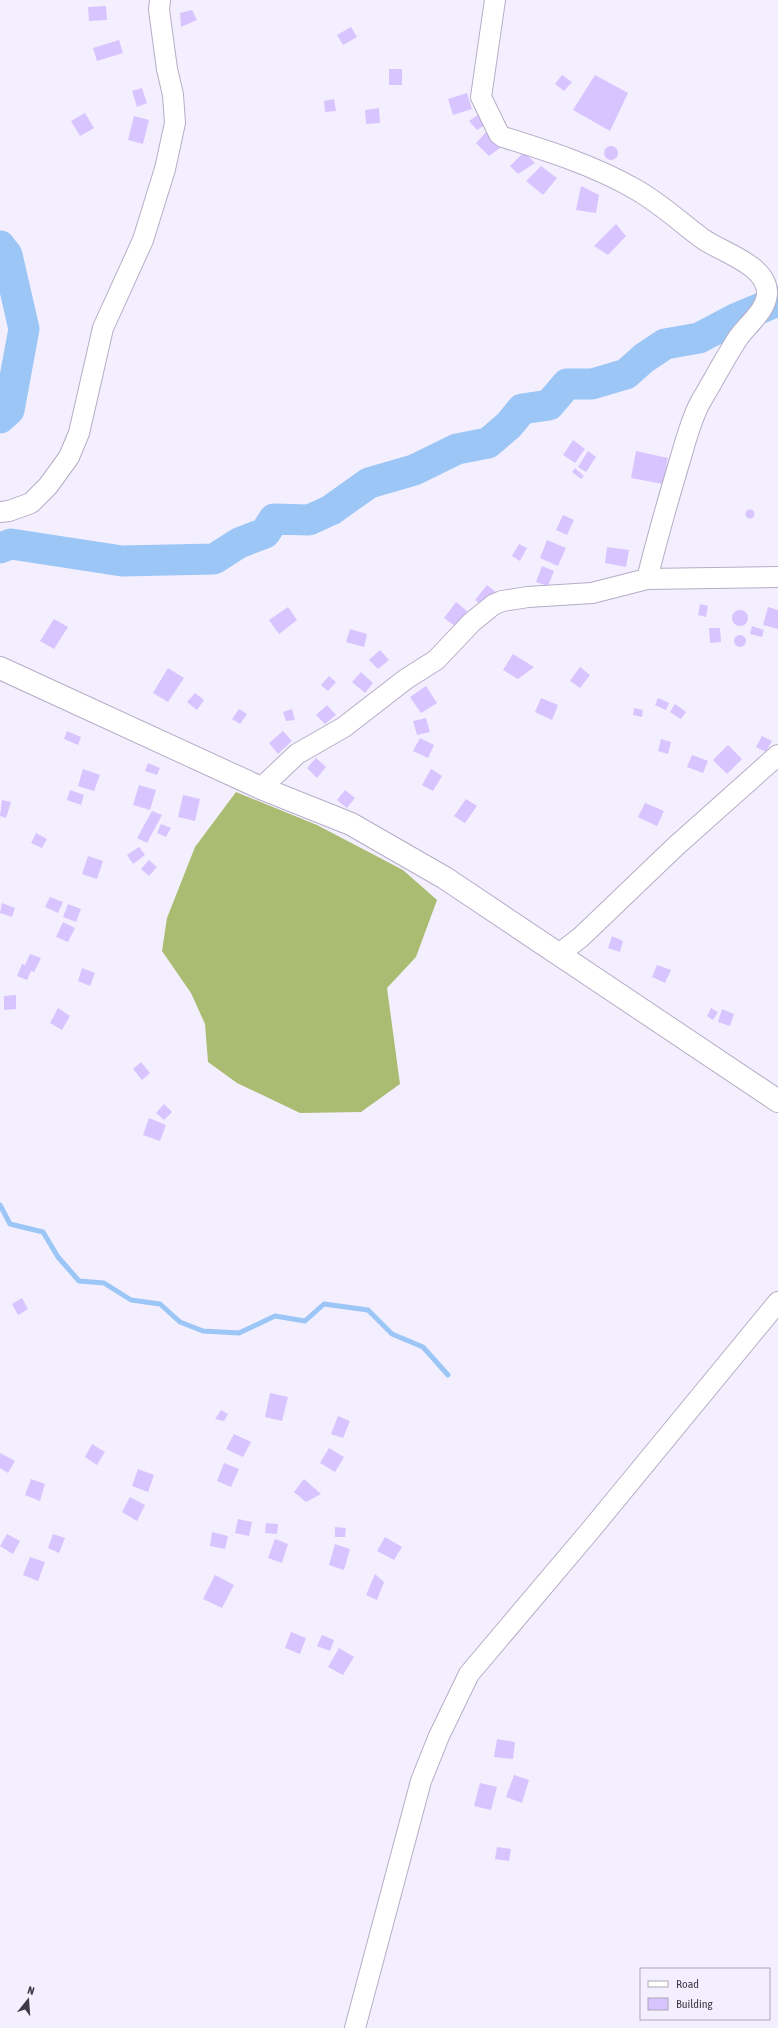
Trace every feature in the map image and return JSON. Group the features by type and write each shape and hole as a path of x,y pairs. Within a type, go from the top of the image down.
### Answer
{"street":[{"path":"0,512 9,511 31,503 48,486 70,457 80,433 103,328 143,240 165,169 174,133 175,114 159,10 160,0"},
{"path":"494,0 481,97 499,134 502,137 590,166 635,189 666,209 704,240 753,268 766,284 765,302 738,339 692,419 660,527 647,579"},
{"path":"261,788 297,754 344,727 406,679 436,660 472,622 493,605 512,599 596,592 647,579 778,577"},
{"path":"0,668 261,788 351,824 445,878 778,1101"},
{"path":"559,954 581,937 676,846 778,755"},
{"path":"355,2028 421,1781 439,1736 469,1674 589,1532 778,1302"}],"green space":[{"path":"236,792 317,825 403,870 437,900 416,957 387,988 400,1084 361,1112 300,1113 237,1083 208,1062 205,1024 191,993 162,951 167,918 195,847"}],"building":[{"path":"106,6 107,20 89,21 88,7"},
{"path":"192,10 197,20 181,27 180,13"},
{"path":"351,27 357,37 343,45 337,35"},
{"path":"119,40 123,53 97,61 93,48"},
{"path":"389,69 402,69 402,85 389,85"},
{"path":"562,75 572,82 564,91 555,84"},
{"path":"595,75 628,93 610,131 573,110"},
{"path":"142,88 147,103 137,107 132,91"},
{"path":"467,93 472,109 453,115 448,99"},
{"path":"334,99 336,111 325,112 324,101"},
{"path":"379,108 380,123 366,124 365,110"},
{"path":"482,112 490,122 477,130 469,121"},
{"path":"85,113 94,128 80,136 71,121"},
{"path":"134,116 149,120 143,144 128,140"},
{"path":"488,130 504,145 489,156 476,143"},
{"path":"608,146 614,146 618,150 618,156 614,160 608,160 604,156 604,150"},
{"path":"524,152 535,163 518,174 510,166"},
{"path":"541,166 557,178 543,195 526,181"},
{"path":"581,186 599,195 596,213 576,210"},
{"path":"616,224 626,236 608,255 594,246"},
{"path":"573,440 585,449 575,463 563,455"},
{"path":"588,451 596,457 586,472 578,467"},
{"path":"636,451 668,458 663,484 631,478"},
{"path":"575,468 584,476 581,479 572,472"},
{"path":"750,509 755,514 750,519 745,514"},
{"path":"563,515 574,520 567,535 556,530"},
{"path":"547,540 566,548 558,566 540,558"},
{"path":"519,544 527,548 520,561 512,556"},
{"path":"607,547 629,550 626,567 605,563"},
{"path":"542,566 554,571 548,586 536,582"},
{"path":"487,585 497,593 486,608 475,600"},
{"path":"456,602 467,611 455,626 444,618"},
{"path":"700,604 708,606 706,617 698,615"},
{"path":"288,607 297,620 279,634 269,620"},
{"path":"768,607 778,610 778,629 763,625"},
{"path":"740,610 746,612 748,618 746,624 740,626 734,624 732,618 734,612"},
{"path":"54,619 68,627 54,649 40,641"},
{"path":"752,626 764,630 762,637 750,634"},
{"path":"709,628 720,628 721,642 710,643"},
{"path":"350,629 367,634 364,647 346,642"},
{"path":"742,635 745,636 745,646 738,647 735,646 734,639 735,636"},
{"path":"380,650 389,660 378,669 369,660"},
{"path":"513,654 534,667 518,679 503,670"},
{"path":"580,667 590,675 580,688 570,681"},
{"path":"168,668 184,678 168,702 153,693"},
{"path":"361,672 373,683 365,693 352,682"},
{"path":"329,676 336,682 328,691 321,685"},
{"path":"426,686 437,703 421,713 410,697"},
{"path":"195,693 204,700 197,710 187,702"},
{"path":"541,698 558,705 552,720 535,712"},
{"path":"658,698 669,703 666,710 655,705"},
{"path":"675,704 686,712 681,719 670,712"},
{"path":"327,705 336,715 325,724 316,715"},
{"path":"634,708 643,710 642,717 633,715"},
{"path":"239,709 247,714 240,724 232,719"},
{"path":"292,709 295,720 286,721 283,712"},
{"path":"426,718 430,732 417,735 413,721"},
{"path":"67,731 81,737 78,745 64,739"},
{"path":"283,731 292,741 278,754 269,743"},
{"path":"762,736 772,741 766,752 756,747"},
{"path":"420,738 434,745 428,758 413,751"},
{"path":"661,739 671,742 668,754 658,751"},
{"path":"728,745 742,759 727,774 713,760"},
{"path":"692,755 708,761 703,773 687,767"},
{"path":"316,758 326,767 317,778 307,768"},
{"path":"148,763 160,768 157,775 145,771"},
{"path":"83,769 100,775 94,791 78,786"},
{"path":"431,769 442,776 433,791 422,785"},
{"path":"139,785 156,790 150,810 133,805"},
{"path":"70,790 84,795 81,805 67,800"},
{"path":"345,790 355,798 347,808 337,800"},
{"path":"183,795 200,799 195,821 178,817"},
{"path":"466,799 477,806 465,823 454,816"},
{"path":"2,800 11,802 6,818 0,816"},
{"path":"645,803 664,811 657,826 638,817"},
{"path":"152,811 162,815 147,843 137,838"},
{"path":"161,824 171,828 166,837 157,833"},
{"path":"36,833 47,839 42,848 31,843"},
{"path":"139,847 145,855 133,864 127,855"},
{"path":"88,856 103,861 97,879 82,874"},
{"path":"149,860 157,867 149,876 141,869"},
{"path":"50,897 63,902 58,913 45,907"},
{"path":"2,903 15,908 12,917 0,913"},
{"path":"68,904 81,909 76,922 63,917"},
{"path":"63,922 75,928 68,942 56,937"},
{"path":"612,936 623,941 620,952 608,948"},
{"path":"30,954 41,958 34,972 31,971 27,980 17,976 22,964 25,965"},
{"path":"657,965 671,970 665,983 652,977"},
{"path":"82,968 95,973 90,986 78,981"},
{"path":"16,995 16,1009 4,1010 4,996"},
{"path":"58,1008 70,1016 62,1030 50,1023"},
{"path":"711,1008 718,1012 713,1020 707,1016"},
{"path":"722,1009 734,1014 730,1026 718,1022"},
{"path":"141,1062 150,1073 142,1080 133,1069"},
{"path":"164,1104 172,1112 164,1120 156,1113"},
{"path":"149,1118 166,1125 160,1141 143,1135"},
{"path":"22,1298 28,1309 18,1315 12,1304"},
{"path":"270,1393 288,1397 282,1421 265,1417"},
{"path":"221,1410 228,1414 224,1421 215,1419"},
{"path":"338,1416 350,1421 343,1438 331,1434"},
{"path":"234,1434 251,1442 243,1457 226,1449"},
{"path":"92,1444 105,1452 97,1465 85,1457"},
{"path":"329,1448 344,1457 335,1472 320,1463"},
{"path":"0,1453 15,1461 8,1473 0,1468"},
{"path":"224,1463 239,1469 231,1487 217,1481"},
{"path":"138,1469 154,1475 148,1492 132,1486"},
{"path":"31,1479 45,1484 40,1501 25,1495"},
{"path":"304,1479 321,1494 306,1502 294,1492"},
{"path":"130,1497 145,1505 137,1521 122,1512"},
{"path":"238,1519 252,1522 249,1536 235,1533"},
{"path":"266,1523 278,1524 277,1534 265,1533"},
{"path":"335,1527 346,1528 345,1537 335,1537"},
{"path":"212,1532 228,1536 225,1549 210,1546"},
{"path":"7,1534 20,1541 13,1554 0,1546"},
{"path":"53,1534 65,1538 59,1553 48,1548"},
{"path":"385,1537 402,1547 394,1560 377,1551"},
{"path":"275,1539 288,1544 282,1563 268,1558"},
{"path":"335,1544 350,1549 344,1570 329,1565"},
{"path":"30,1557 45,1562 38,1581 23,1575"},
{"path":"375,1574 384,1582 377,1600 366,1595"},
{"path":"215,1575 234,1585 222,1608 203,1599"},
{"path":"291,1632 306,1638 300,1654 285,1648"},
{"path":"322,1635 334,1640 330,1651 317,1646"},
{"path":"339,1648 354,1657 343,1675 328,1667"},
{"path":"497,1739 515,1742 513,1759 494,1757"},
{"path":"514,1775 529,1780 522,1803 506,1797"},
{"path":"480,1783 497,1787 491,1810 474,1806"},
{"path":"497,1847 511,1849 509,1861 495,1859"}],"waterway":[{"path":"0,246 7,255 24,329 9,410 0,418"},
{"path":"0,548 11,544 122,561 214,559 239,543 265,533 274,519 309,520 331,510 369,483 414,470 457,449 488,443 509,425 522,409 549,405 567,384 592,384 626,374 644,358 665,344 699,338 737,318 778,301"},
{"path":"0,1205 10,1224 43,1232 58,1257 79,1281 104,1283 131,1300 160,1304 180,1322 203,1331 239,1333 275,1316 305,1321 324,1304 368,1310 392,1334 423,1347 448,1375"}]}
